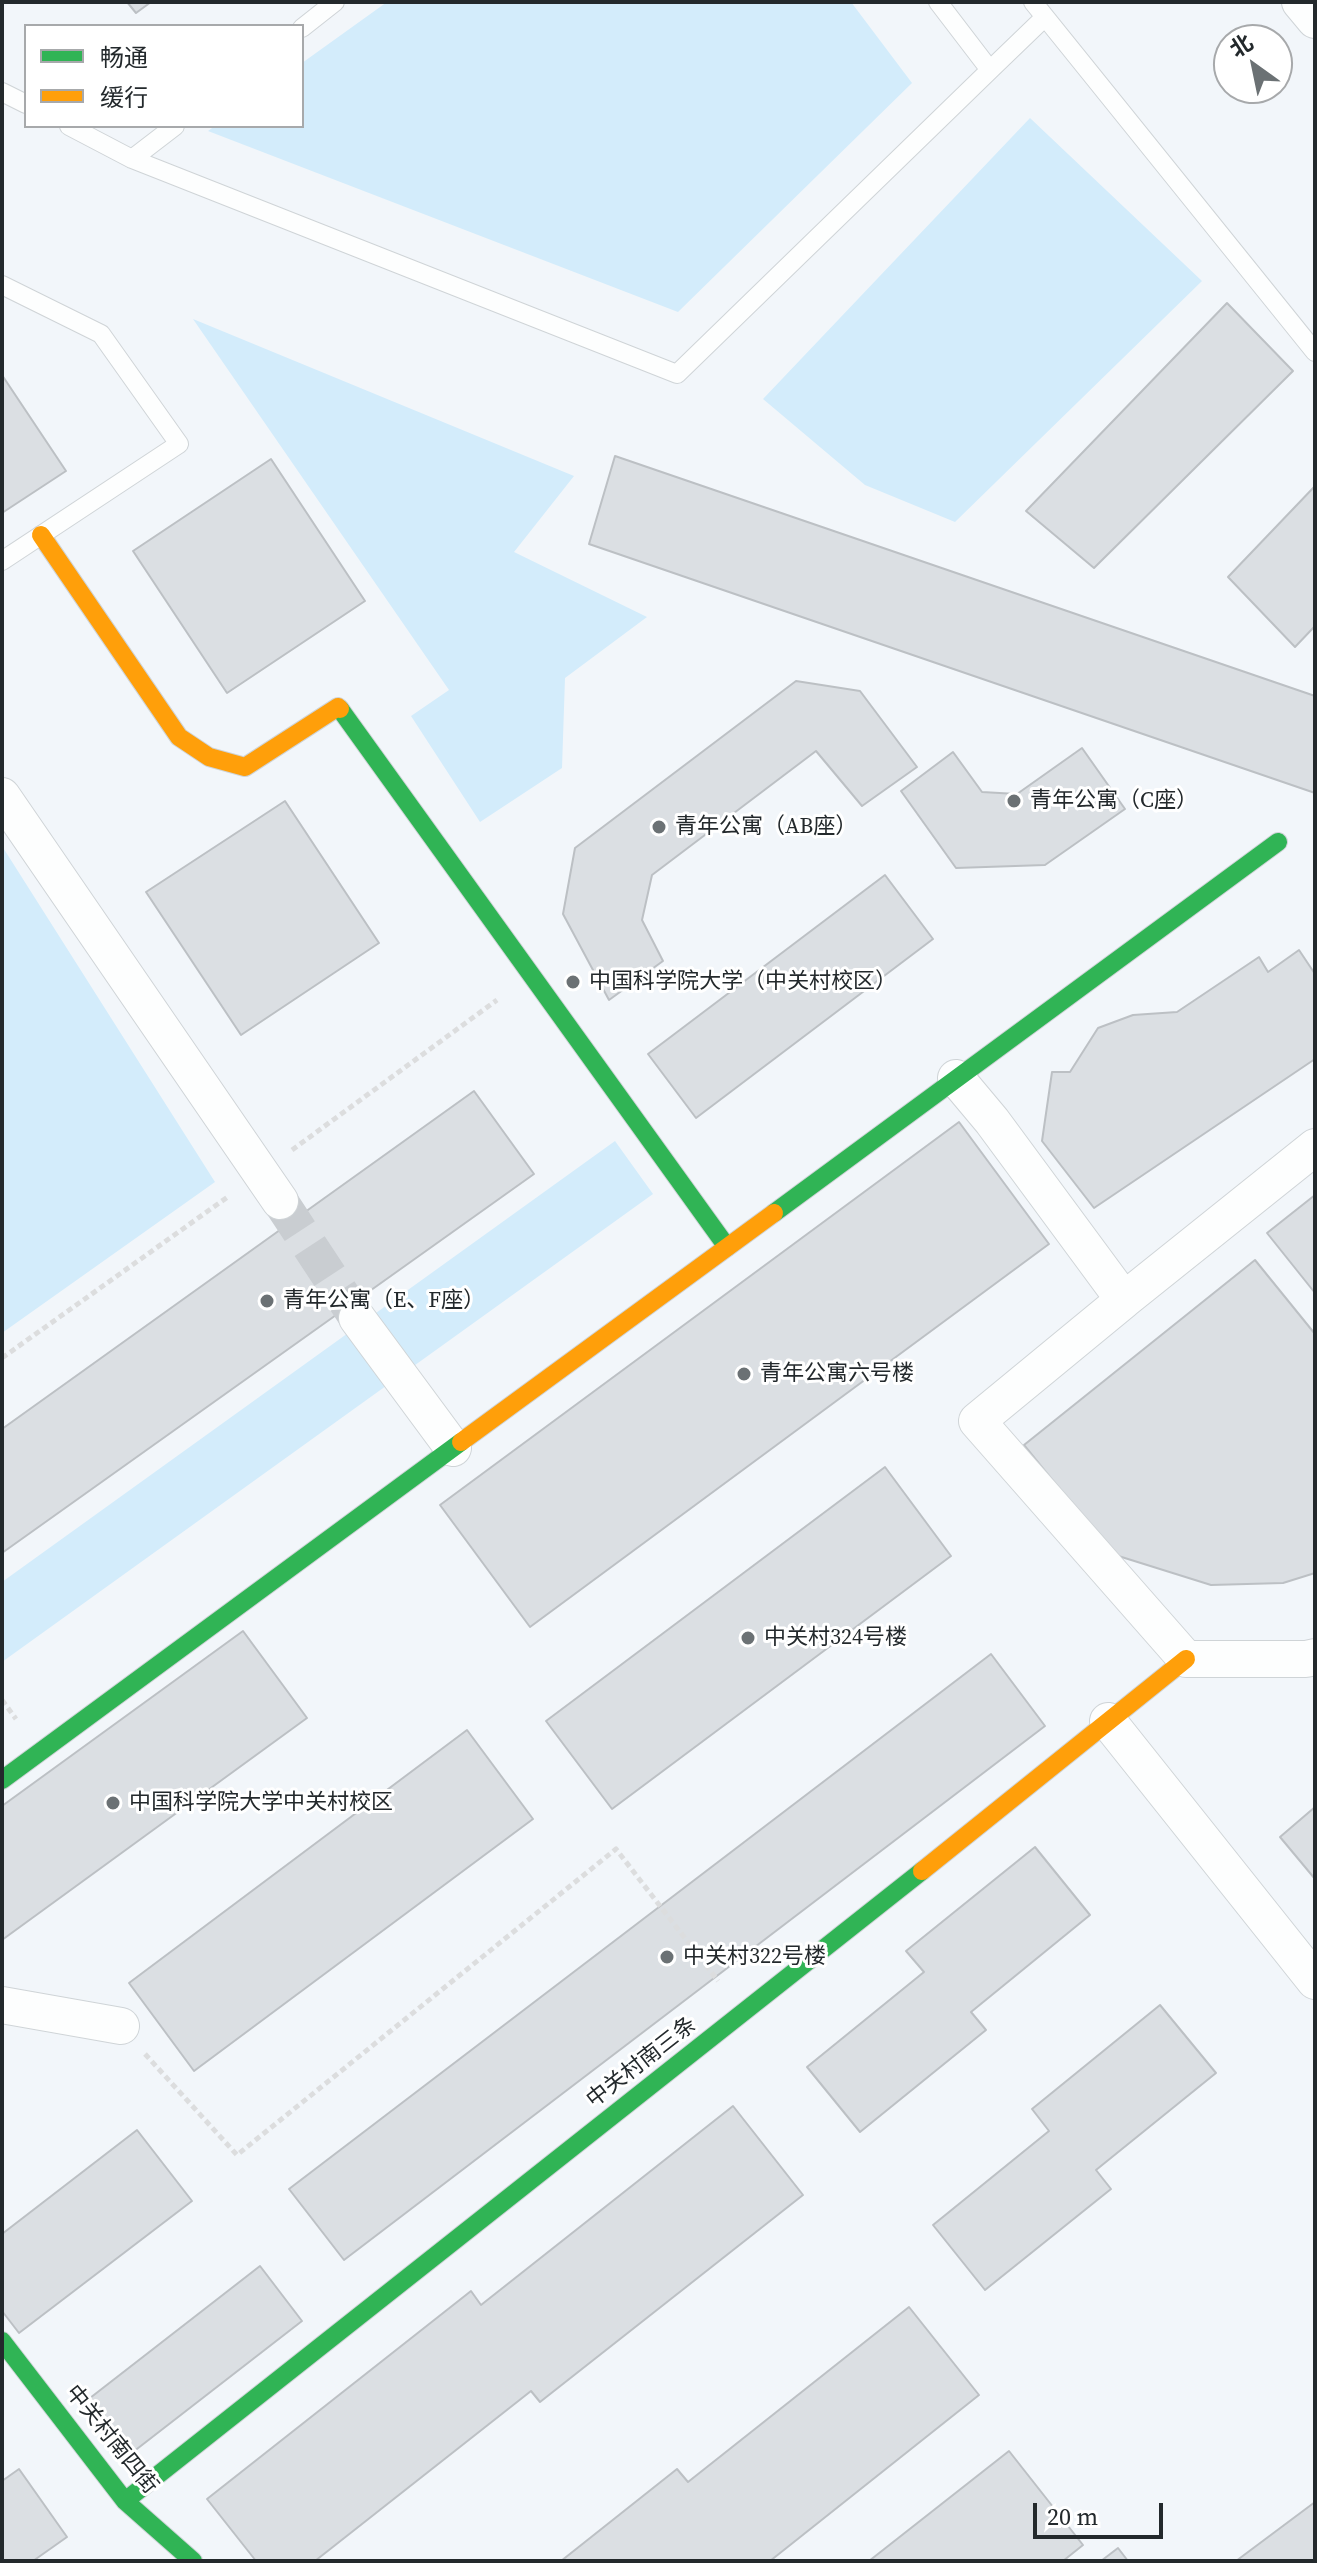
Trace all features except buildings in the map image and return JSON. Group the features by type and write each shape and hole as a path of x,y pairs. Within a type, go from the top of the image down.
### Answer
{"street":[{"path":"1300,2 1315,20"},
{"path":"41,535 179,737 209,757 245,767 338,707 727,1247"},
{"path":"2,796 280,1201"},
{"path":"2,1780 1278,842"},
{"path":"956,1078 992,1121 1124,1300"},
{"path":"1315,1147 977,1421 1186,1659 1315,1657"},
{"path":"357,1318 453,1448"},
{"name":"中关村南三条","path":"125,2501 743,2014 1186,1659"},
{"path":"1108,1721 1315,1981"},
{"path":"2,2005 121,2026"},
{"name":"中关村南四街","path":"2,2341 125,2501 193,2561"}],"lane":[{"path":"304,26 335,2"},
{"path":"938,2 990,70"},
{"path":"73,128 132,159 677,374 990,70 1039,10 1315,352"},
{"path":"2,92 24,103"},
{"path":"132,159 172,128"},
{"path":"2,285 101,334 179,444 2,561"}],"path":[{"path":"121,2026 237,2155 616,1849 743,2014"}],"shaded area":[{"path":"387,2 851,2 912,83 678,312 208,131 212,128 304,128 304,62"},
{"path":"1030,118 1202,281 955,522 865,485 763,399"},
{"path":"193,319 574,476 514,552 647,617 565,678 562,768 480,822 411,716 449,690"},
{"path":"2,846 215,1182 2,1333"},
{"path":"615,1141 653,1194 2,1662 2,1582"}],"tunnel":[{"path":"280,1201 357,1318"}],"traffic: fast":[{"path":"340,709 727,1247"},
{"path":"774,1213 1278,842"},
{"path":"2,1780 461,1442"},
{"path":"125,2501 922,1871"},
{"path":"2,2341 125,2501 193,2561"}],"traffic: slow":[{"path":"41,535 179,737 209,757 245,767 338,707 340,709"},
{"path":"461,1442 774,1213"},
{"path":"922,1871 1186,1659"}],"place":[{"name":"青年公寓（C座）","path":"1014,801"},
{"name":"青年公寓（AB座）","path":"659,827"},
{"name":"中国科学院大学（中关村校区）","path":"573,982"},
{"name":"青年公寓（E、F座）","path":"267,1301"},
{"name":"青年公寓六号楼","path":"744,1374"},
{"name":"中关村324号楼","path":"748,1638"},
{"name":"中国科学院大学中关村校区","path":"113,1803"},
{"name":"中关村322号楼","path":"667,1957"}]}
